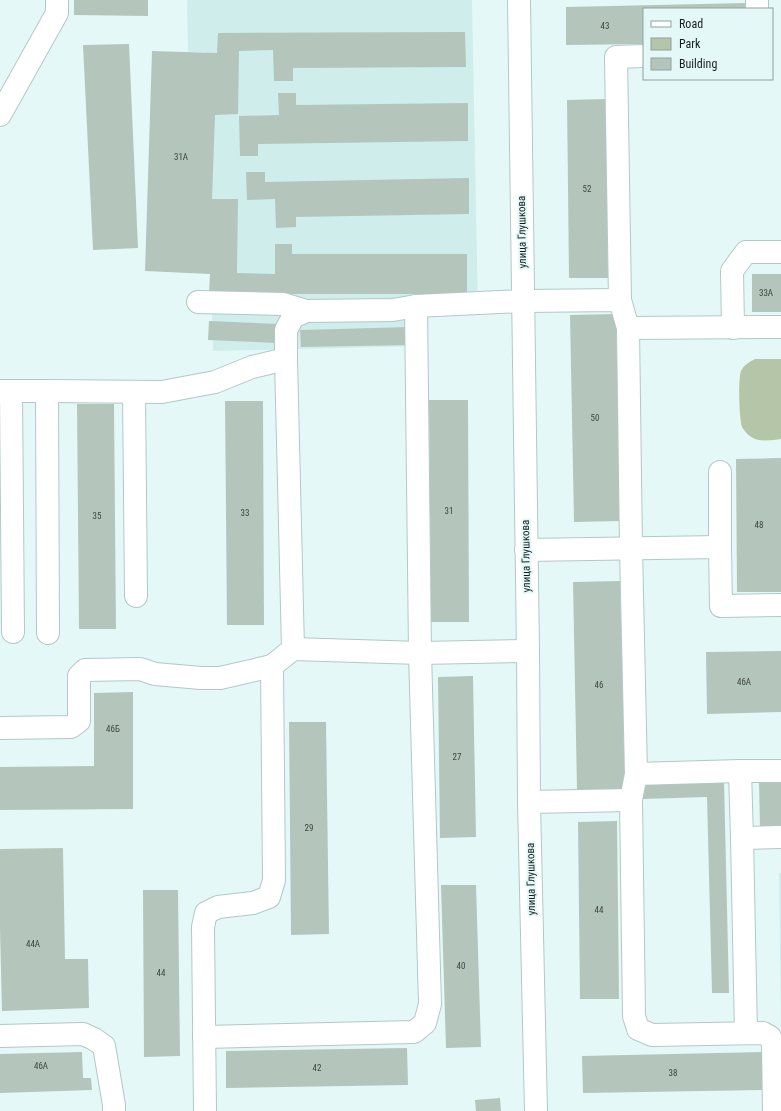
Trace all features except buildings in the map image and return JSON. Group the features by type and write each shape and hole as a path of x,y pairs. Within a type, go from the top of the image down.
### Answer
{"street":[{"path":"0,115 57,13 57,0"},
{"name":"улица Глушкова","path":"519,0 529,802 536,1111"},
{"path":"643,56 616,57 620,300 628,328 636,774 631,800 634,1016 638,1029 652,1035 764,1033 770,1037 773,1043 774,1111"},
{"path":"733,328 732,271 746,252 781,252"},
{"path":"198,302 283,304 306,312 393,310 416,306 523,301 620,300"},
{"path":"204,1037 414,1032 425,1023 430,1004 420,653 416,306"},
{"path":"293,648 286,330 293,318 306,312"},
{"path":"628,328 781,327"},
{"path":"13,632 5,391 162,392 215,382 252,367 286,358"},
{"path":"46,391 48,633"},
{"path":"134,392 136,596"},
{"path":"720,472 721,606 781,605"},
{"path":"526,550 720,547"},
{"path":"0,728 71,727 79,721 79,676 86,670 140,669 155,674 220,678 272,666 293,648 420,653 528,651"},
{"path":"205,1111 203,927 206,913 218,907 253,903 269,897 274,880 272,666"},
{"path":"740,771 746,1033"},
{"path":"636,774 781,771"},
{"path":"529,802 631,800"},
{"path":"742,838 781,837"},
{"path":"0,1036 83,1034 94,1039 104,1046 114,1111"}],"shaded area":[{"path":"187,0 472,0 478,311 426,312 426,346 213,351 206,52 188,52"},
{"path":"779,873 781,873 781,1026"}],"green space":[{"path":"755,359 781,359 781,439 758,440 744,431 742,427 739,390 740,375 744,367"}]}
